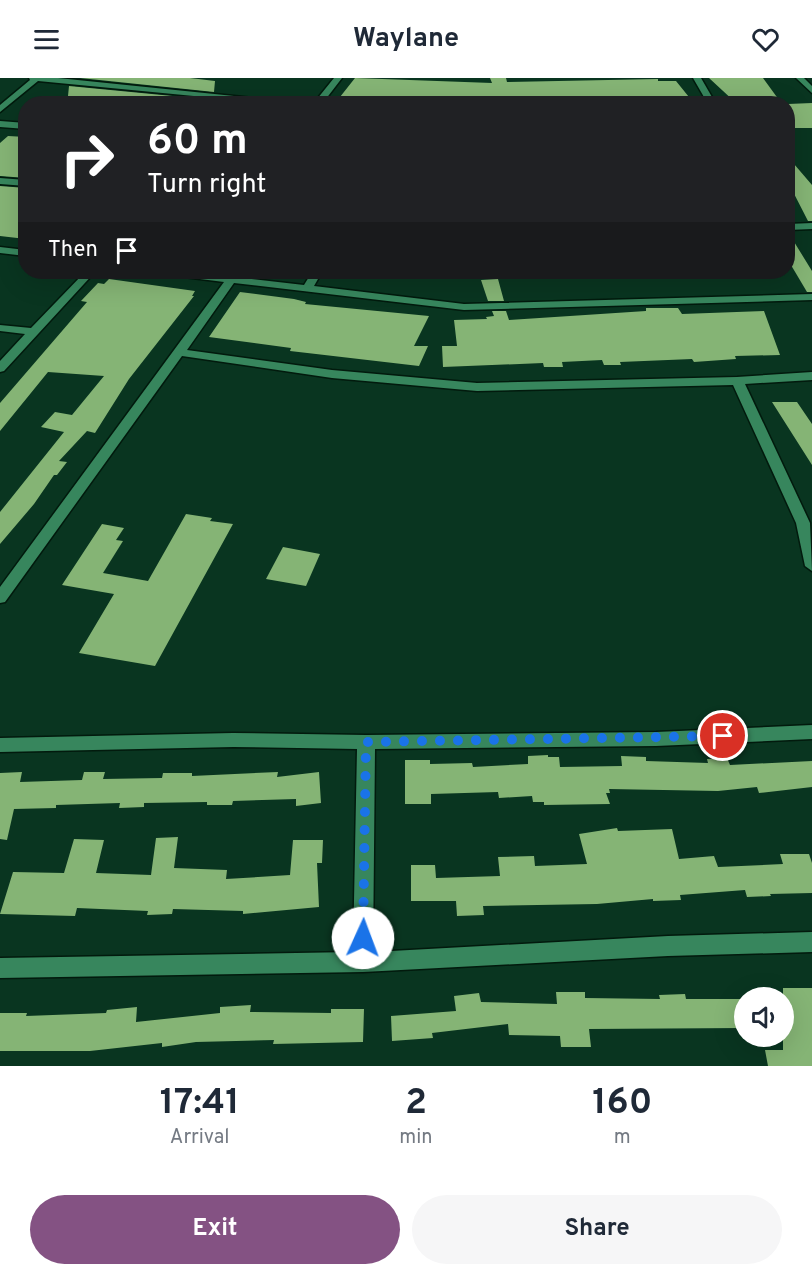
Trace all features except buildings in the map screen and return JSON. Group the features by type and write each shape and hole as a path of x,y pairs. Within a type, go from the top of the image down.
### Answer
{"street":[{"path":"0,109 35,78 223,96"},
{"path":"323,96 338,78"},
{"path":"697,78 707,96"},
{"path":"800,78 812,91"},
{"path":"0,124 18,125"},
{"path":"0,181 18,182"},
{"path":"795,227 812,226"},
{"path":"0,250 18,252"},
{"path":"0,368 83,279"},
{"path":"223,279 464,307 812,297"},
{"path":"306,290 313,279"},
{"path":"0,598 231,280"},
{"path":"0,328 33,332"},
{"path":"179,352 332,374 477,387 737,381 812,376"},
{"path":"737,381 803,523 812,566"},
{"path":"0,745 233,740 366,742 656,739 812,732"},
{"path":"363,962 366,742"},
{"path":"0,968 363,962 668,946 812,942"}],"route":[{"path":"363,938 366,742 656,739 723,736"}]}
